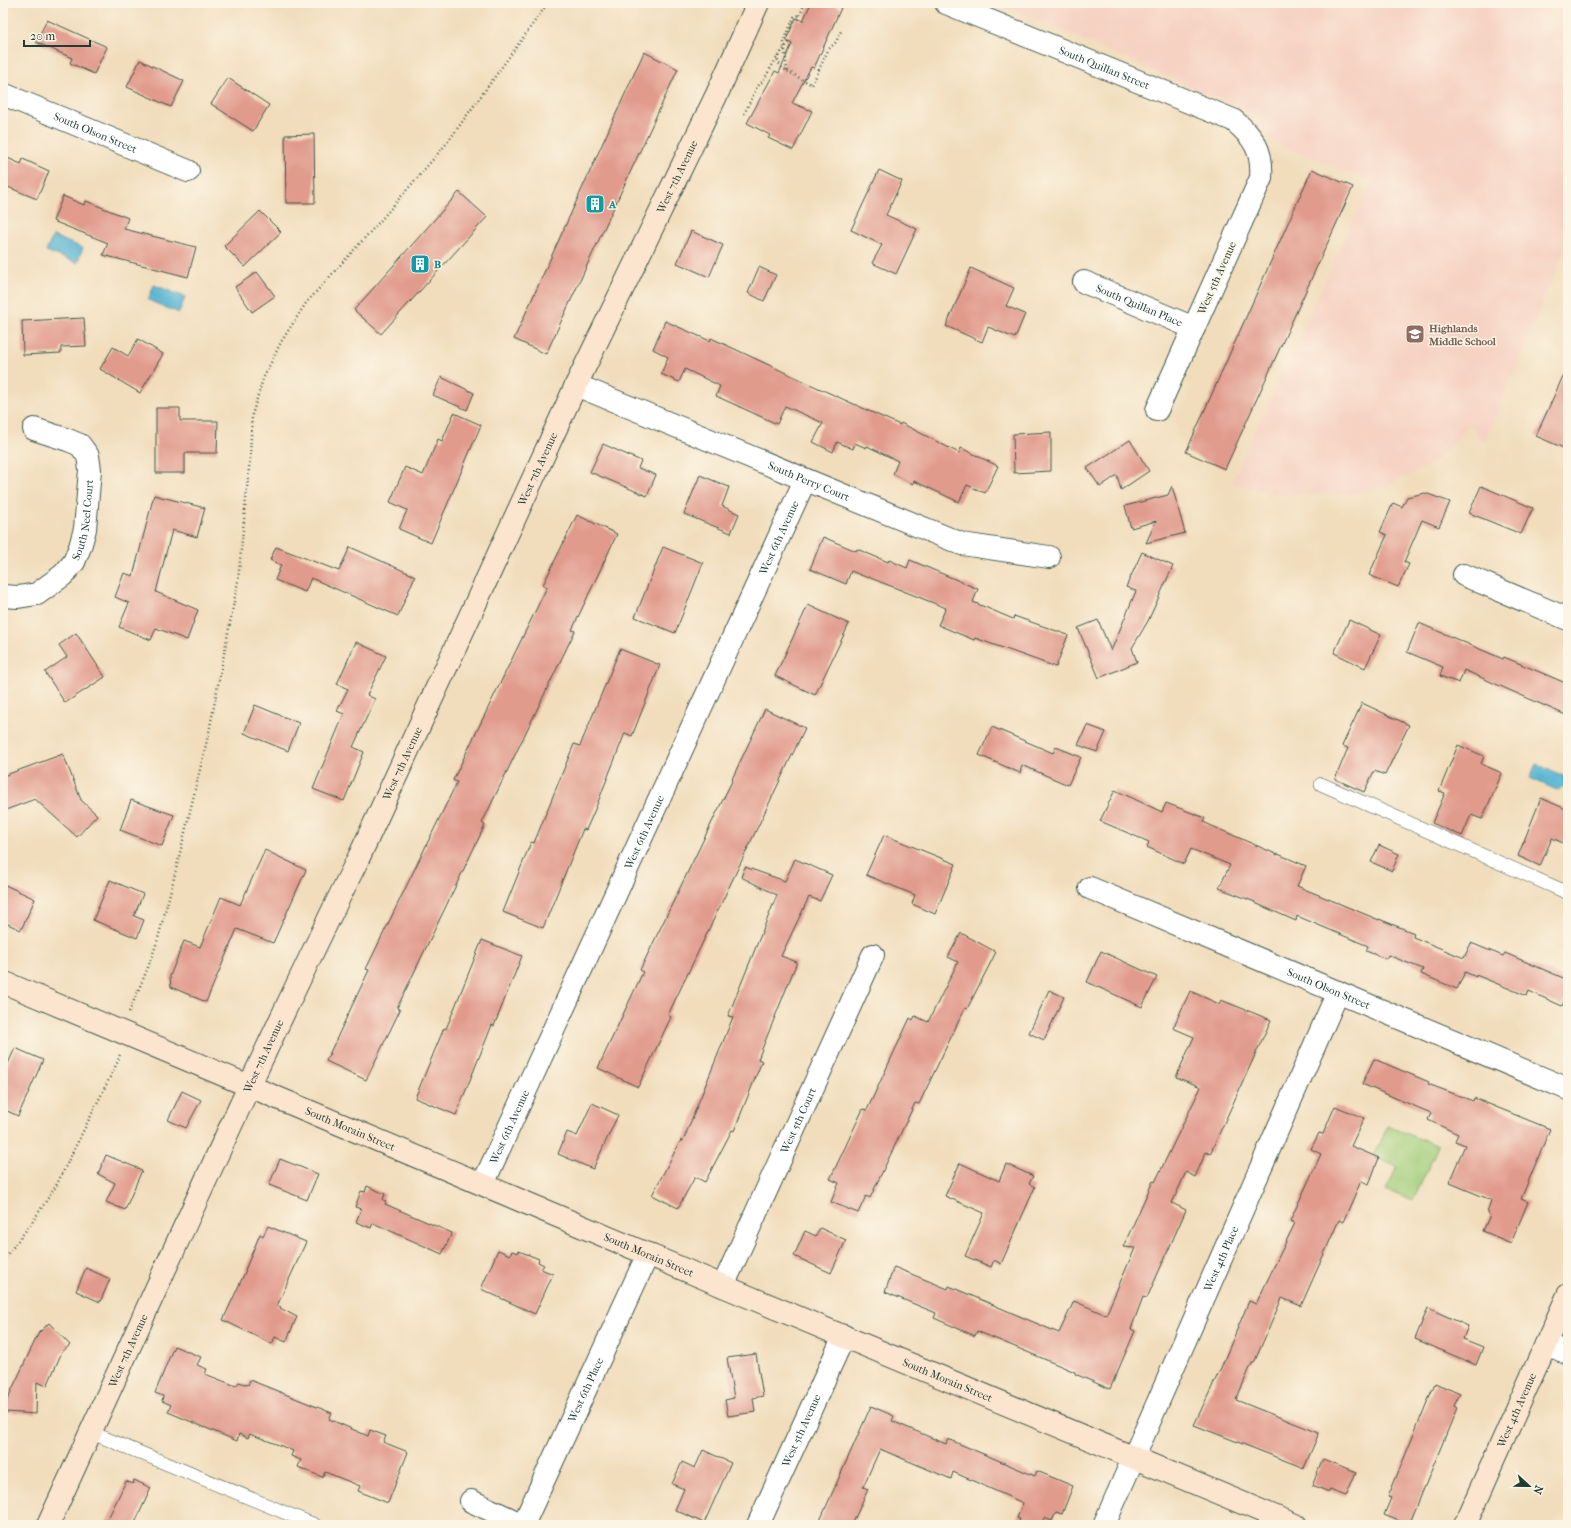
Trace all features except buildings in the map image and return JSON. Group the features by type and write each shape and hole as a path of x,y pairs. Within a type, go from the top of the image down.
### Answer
{"street":[{"name":"West 7th Avenue","path":"48,1525 250,1086 321,934 359,857 576,385 714,100 758,3"},
{"name":"South Quillan Street","path":"946,3 1233,120 1246,131 1255,143"},
{"name":"South Olson Street","path":"3,94 188,171"},
{"name":"West 5th Avenue","path":"1157,410 1261,178 1262,166 1260,154 1255,143"},
{"name":"South Quillan Place","path":"1084,282 1194,328"},
{"name":"South Perry Court","path":"576,385 962,544 1049,557"},
{"name":"South Neel Court","path":"3,596 18,597 37,594 63,575 74,562 85,529 90,470 88,456 80,446 74,442 34,429"},
{"name":"West 6th Avenue","path":"483,1184 805,480"},
{"path":"1464,575 1568,619"},
{"name":"South Olson Street","path":"1090,888 1568,1089"},
{"name":"West 5th Court","path":"723,1286 873,955"},
{"name":"South Morain Street","path":"3,982 723,1286 1295,1525"},
{"name":"West 4th Place","path":"1104,1525 1338,992"},
{"name":"West 6th Place","path":"523,1525 648,1254"},
{"name":"West 4th Avenue","path":"1465,1525 1568,1295"},
{"name":"West 5th Avenue","path":"758,1525 844,1336"},
{"path":"1546,1344 1568,1353"},
{"path":"471,1501 523,1525"}],"lane":[{"path":"1321,784 1568,892"},
{"path":"90,1432 315,1525"}],"path":[{"path":"3,1260 31,1224 56,1186 118,1061 129,1011 147,970 157,942 209,732 238,581 250,458 252,415 263,380 281,342 306,303 381,220 447,143 548,3"},
{"path":"798,19 805,3"},
{"path":"788,72 784,50 785,37 794,17 800,15"},
{"path":"778,56 779,65 788,72 812,85 828,50 836,42 842,29"},
{"path":"744,114 756,87 763,81 778,56 790,42"}],"shaded area":[{"name":"Highlands Middle School","path":"997,3 1568,3 1568,242 1485,442 1468,426 1451,446 1432,464 1383,487 1350,494 1279,495 1231,483 1371,182 1275,143 1255,115"}],"green space":[{"path":"1388,1126 1438,1146 1413,1201 1386,1190 1397,1167 1373,1156"}],"water":[{"path":"53,236 83,248 77,263 46,251"},
{"path":"154,285 185,297 179,313 148,300"},
{"path":"1536,764 1566,777 1564,781 1567,783 1564,788 1561,787 1559,791 1530,778"}],"place":[{"name":"A","path":"595,204"},
{"name":"B","path":"420,264"},
{"name":"Highlands Middle School","path":"1415,334"}]}
